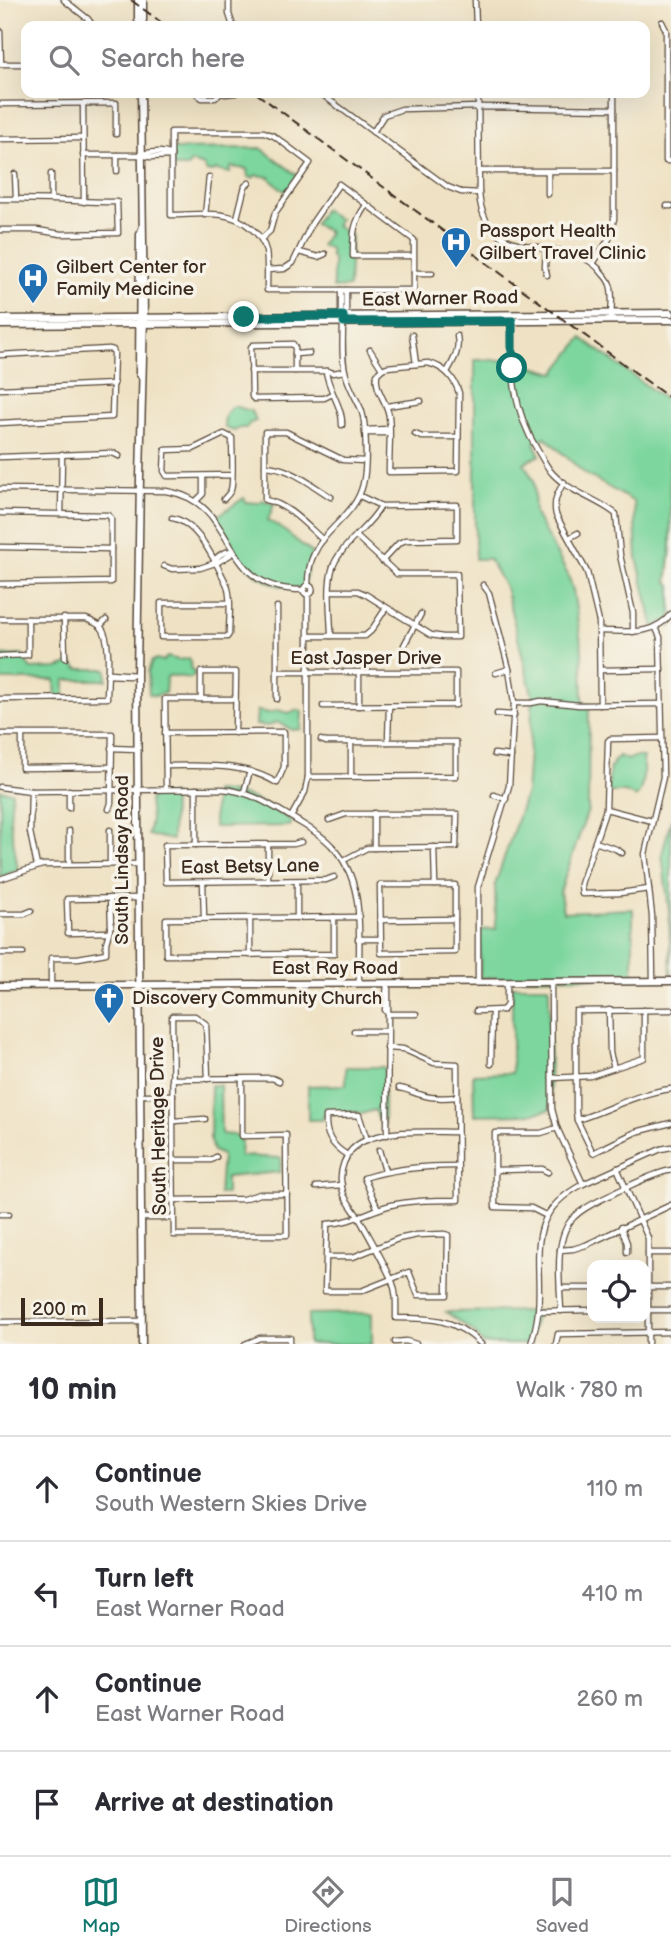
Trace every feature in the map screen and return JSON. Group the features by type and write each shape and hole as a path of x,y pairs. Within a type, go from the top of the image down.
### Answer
{"main road":[{"path":"138,21 140,0"},
{"name":"South Lindsay Road","path":"141,98 140,243 144,374 139,491 137,749 142,1344"},
{"name":"South Lindsay Road","path":"142,229 142,321"},
{"path":"140,243 144,259"},
{"name":"East Warner Road","path":"0,319 142,321 669,318"},
{"name":"East Warner Road","path":"0,325 58,321"},
{"name":"East Ray Road","path":"0,986 671,981"}],"street":[{"path":"64,0 89,21"},
{"path":"229,0 231,21"},
{"path":"475,0 476,21"},
{"path":"662,22 666,30 668,57 668,161"},
{"path":"0,31 1,64 21,64"},
{"path":"327,98 448,187 461,192 479,193"},
{"path":"478,98 479,193 482,213 496,232 505,239 517,244 576,255 594,262 611,289 611,317"},
{"path":"594,262 609,239 613,226 614,98"},
{"path":"0,104 116,103 116,134"},
{"path":"83,104 84,202"},
{"path":"373,132 381,118 396,110 479,107 614,109"},
{"path":"261,239 270,231 275,213 310,163 274,136 264,132 171,132 171,215 224,215 237,218 261,239 266,253 267,290 414,290 414,240 339,184 312,223 293,263 280,270 267,271"},
{"path":"0,139 83,138"},
{"path":"83,155 166,152 171,156"},
{"path":"117,155 117,171"},
{"path":"479,171 614,172"},
{"path":"548,172 548,194"},
{"path":"15,173 16,198"},
{"path":"51,173 51,199"},
{"path":"205,215 209,177"},
{"path":"237,218 245,186 249,183"},
{"path":"0,199 117,202 118,233 61,234 37,230 0,230"},
{"path":"366,205 355,222 353,256 413,256"},
{"path":"546,249 547,275"},
{"path":"299,252 318,257 325,254"},
{"path":"414,273 432,273"},
{"path":"303,590 308,585 311,560 323,540 352,509 360,496 364,479 365,432 362,414 345,371 341,311 343,290"},
{"path":"512,317 513,379 518,409 533,443 552,473 616,514 620,555 633,613 634,632"},
{"path":"412,335 416,364"},
{"path":"447,372 459,344 457,336"},
{"path":"295,371 293,344 251,346 254,399 324,398 332,394"},
{"path":"0,355 113,350 114,384 112,417 0,423"},
{"path":"370,350 382,369"},
{"path":"295,354 309,353"},
{"path":"416,364 435,365 447,372 459,393 458,471 389,472 387,407 376,380 382,369 416,364"},
{"path":"251,371 345,371"},
{"path":"327,371 332,394 343,417 342,425"},
{"path":"0,389 114,384"},
{"path":"387,407 421,401"},
{"path":"365,432 389,431"},
{"path":"323,540 288,510 265,500 265,432 286,432 343,460 365,461"},
{"path":"415,434 422,437 458,437"},
{"path":"224,499 231,489 232,475 232,438 228,435 221,436 193,449 165,450 164,475 169,477 232,475"},
{"path":"0,457 113,453 119,456"},
{"path":"61,514 62,454"},
{"path":"265,466 287,470 331,497"},
{"path":"196,501 203,494 204,476"},
{"path":"564,482 555,498 554,506 556,515 587,572 600,631 600,705"},
{"path":"0,489 177,493 196,501 214,518 244,568 262,582 279,589 303,590 308,594"},
{"path":"360,496 382,506 457,505 457,539 405,540 382,561"},
{"path":"331,636 331,572 335,561 382,506"},
{"path":"0,513 111,516 111,582 0,584"},
{"path":"172,518 181,519 195,531 227,585 229,603 228,636 161,637 161,603 229,603"},
{"path":"569,538 578,533"},
{"path":"330,591 365,594 415,626 437,636 458,637 457,574 397,574 356,537"},
{"path":"0,547 111,549"},
{"path":"164,566 172,569 195,569 214,562 216,557 228,551 233,551"},
{"path":"290,817 305,792 308,777 308,594 312,589 308,585"},
{"path":"478,982 478,887 506,799 514,715 509,669 489,593 483,585"},
{"path":"276,607 277,699"},
{"path":"308,636 365,636 386,608"},
{"path":"404,645 421,614"},
{"path":"600,631 634,632 656,628 671,614"},
{"path":"64,618 65,658"},
{"path":"0,619 86,619 100,626 107,640 107,698 0,699"},
{"path":"0,656 28,655 28,619"},
{"path":"100,626 106,620"},
{"path":"653,981 652,916 645,854 663,777 660,637 656,628"},
{"path":"496,673 509,669"},
{"path":"600,670 661,669"},
{"path":"201,699 201,672 236,672 235,733"},
{"name":"East Jasper Drive","path":"277,672 456,672 456,705 388,706"},
{"path":"359,672 359,706"},
{"path":"107,676 130,673 137,676"},
{"path":"166,789 165,699 235,699"},
{"path":"514,703 541,701 579,705 661,704"},
{"path":"323,706 388,706 388,742"},
{"path":"497,714 514,715"},
{"path":"165,733 284,732 284,767 277,783 250,771 222,766 166,766"},
{"path":"0,734 111,734 109,809"},
{"path":"22,734 22,768 111,767"},
{"path":"649,889 582,894 581,884 606,809 608,741 662,738"},
{"path":"308,777 456,776 456,742 321,740"},
{"path":"351,742 351,776"},
{"path":"111,748 137,749"},
{"path":"494,754 511,755"},
{"path":"244,792 250,771"},
{"path":"0,787 30,791 222,789 244,792 260,799 327,841 344,860 354,882 357,898 359,983"},
{"path":"196,789 196,845 294,845 301,842"},
{"path":"69,790 69,808"},
{"path":"30,791 30,832 37,866"},
{"path":"494,795 506,799"},
{"path":"606,809 652,821"},
{"path":"374,813 374,848"},
{"path":"329,820 346,814 457,814 456,847 374,848 358,851 344,860"},
{"path":"69,831 69,864"},
{"path":"110,831 110,864"},
{"path":"595,842 622,853"},
{"name":"East Betsy Lane","path":"196,845 165,845 166,882 297,881 326,880 334,877"},
{"path":"268,845 268,881"},
{"path":"434,847 435,885"},
{"path":"0,879 37,866 138,863"},
{"path":"204,881 204,918"},
{"path":"297,881 297,918"},
{"path":"435,885 455,885 455,952 381,953 380,886 435,885"},
{"path":"51,985 51,958 78,958 106,953 111,925 110,898"},
{"path":"109,932 68,933 67,899 138,898"},
{"path":"0,914 24,914 31,911"},
{"path":"334,917 334,954 166,955 166,919 204,918 297,918 334,917 358,917"},
{"path":"250,918 250,954"},
{"path":"380,920 455,919"},
{"path":"358,939 380,939"},
{"path":"0,953 23,953"},
{"path":"476,1011 503,1010 505,982"},
{"path":"551,982 552,1109 557,1128 583,1184"},
{"path":"387,983 387,1135"},
{"path":"491,1064 492,1010"},
{"path":"609,1010 610,1053 614,1068"},
{"path":"552,1078 590,1076 644,1058 644,1010"},
{"path":"671,1010 576,1011 578,1120 593,1153 636,1132 671,1123"},
{"path":"387,1014 416,1014"},
{"name":"South Heritage Drive","path":"208,1079 206,1024 195,1016 172,1016 174,1235 287,1235 287,1194"},
{"path":"354,1031 387,1031"},
{"path":"327,1257 353,1257 407,1237 448,1235 447,1295 418,1295 409,1272 361,1290 325,1290 327,1224 341,1223 378,1209 409,1202 458,1200 457,1065 434,1063 403,1049 387,1048"},
{"path":"172,1079 272,1078 279,1081"},
{"path":"173,1200 243,1199 260,1194 287,1194 286,1135 242,1136 242,1079"},
{"path":"399,1088 432,1098 457,1097"},
{"path":"578,1120 649,1092 671,1089"},
{"path":"139,1095 173,1095"},
{"path":"347,1155 331,1146 326,1116 359,1115 367,1140"},
{"path":"173,1121 205,1119"},
{"path":"548,1216 531,1208 495,1207 495,1133 541,1133 557,1128"},
{"path":"457,1132 387,1135 367,1140 347,1155 343,1164 342,1185 391,1279 395,1293 396,1318 443,1321 473,1335 481,1344"},
{"path":"531,1344 538,1311 537,1246 548,1216 561,1198 583,1184 671,1147"},
{"path":"379,1150 385,1171"},
{"path":"173,1160 212,1160 216,1157"},
{"path":"378,1209 364,1178 385,1171 414,1167 457,1166"},
{"path":"617,1168 648,1238 648,1260"},
{"path":"495,1170 542,1169 548,1172"},
{"path":"561,1311 560,1250 564,1232 575,1216 586,1207 625,1188 671,1170"},
{"path":"316,1187 342,1185"},
{"path":"560,1250 586,1245 671,1205"},
{"path":"0,1214 9,1214"},
{"path":"141,1217 173,1219"},
{"path":"621,1227 628,1243 627,1252"},
{"path":"648,1253 671,1253"},
{"path":"650,1287 671,1287"},
{"path":"560,1288 587,1288"},
{"path":"538,1311 587,1310"},
{"path":"650,1310 671,1310"},
{"path":"0,1322 142,1321"},
{"path":"647,1323 649,1344"},
{"path":"556,1344 558,1334 671,1332"},
{"path":"245,1344 260,1338 290,1341"},
{"path":"395,1342 416,1344"}],"green space":[{"path":"261,148 298,176 286,192 270,177 248,177 247,169 231,167 230,173 216,170 213,172 191,162 188,167 173,167 173,149"},
{"path":"324,209 339,220 336,225 351,236 349,287 333,288 331,252 329,248 321,246 329,232 314,224"},
{"path":"582,338 671,404 671,546 667,582 671,585 671,627 665,621 654,628 637,558 634,502 584,473 545,437 534,443 540,455 524,463 534,481 535,514 568,575 573,590 582,649 583,704 589,704 588,810 560,892 563,912 633,909 633,977 480,978 480,930 496,929 495,885 526,793 533,698 505,587 489,559 475,559 475,360 508,360 555,373"},
{"path":"234,406 251,411 256,421 246,428 234,431 225,428 225,415"},
{"path":"244,498 246,502 258,503 263,500 274,504 268,520 312,553 302,588 270,583 258,576 239,556 216,517"},
{"path":"23,655 31,669 58,668 72,663 78,669 107,669 107,680 65,680 65,699 56,699 55,680 0,680 0,656"},
{"path":"167,657 179,660 189,658 190,667 195,674 191,678 168,676 165,693 155,696 149,694 148,672 152,661 163,661"},
{"path":"278,710 287,713 299,710 302,712 301,729 292,730 277,722 268,726 256,725 257,711 270,713"},
{"path":"619,756 628,760 643,757 642,784 636,797 625,792 608,792 610,766 613,766"},
{"path":"0,790 12,792 10,820 18,870 0,877"},
{"path":"214,791 246,796 292,821 289,826 214,827"},
{"path":"173,795 172,840 148,835 151,819 149,800 153,796"},
{"path":"671,819 671,976 669,911 662,854"},
{"path":"512,986 549,986 550,1110 530,1114 474,1115 473,1074 512,1073"},
{"path":"346,1067 384,1067 384,1125 375,1110 361,1114 324,1114 323,1120 308,1120 308,1086 346,1085"},
{"path":"211,1085 220,1085 221,1134 235,1135 241,1141 240,1156 281,1158 280,1172 226,1177 226,1194 219,1194 222,1155 213,1151 210,1141"},
{"path":"538,1311 528,1344 483,1344 474,1332 446,1312"},
{"path":"372,1313 372,1344 308,1344 308,1314"}],"railway":[{"path":"131,0 159,21"},
{"path":"263,98 671,399"}],"place":[{"name":"Passport Health Gilbert Travel Clinic","path":"456,269"},
{"name":"Gilbert Center for Family Medicine","path":"33,305"},
{"name":"Discovery Community Church","path":"109,1025"}],"route":[{"path":"244,317 343,316 344,322 512,321 512,368"}]}
